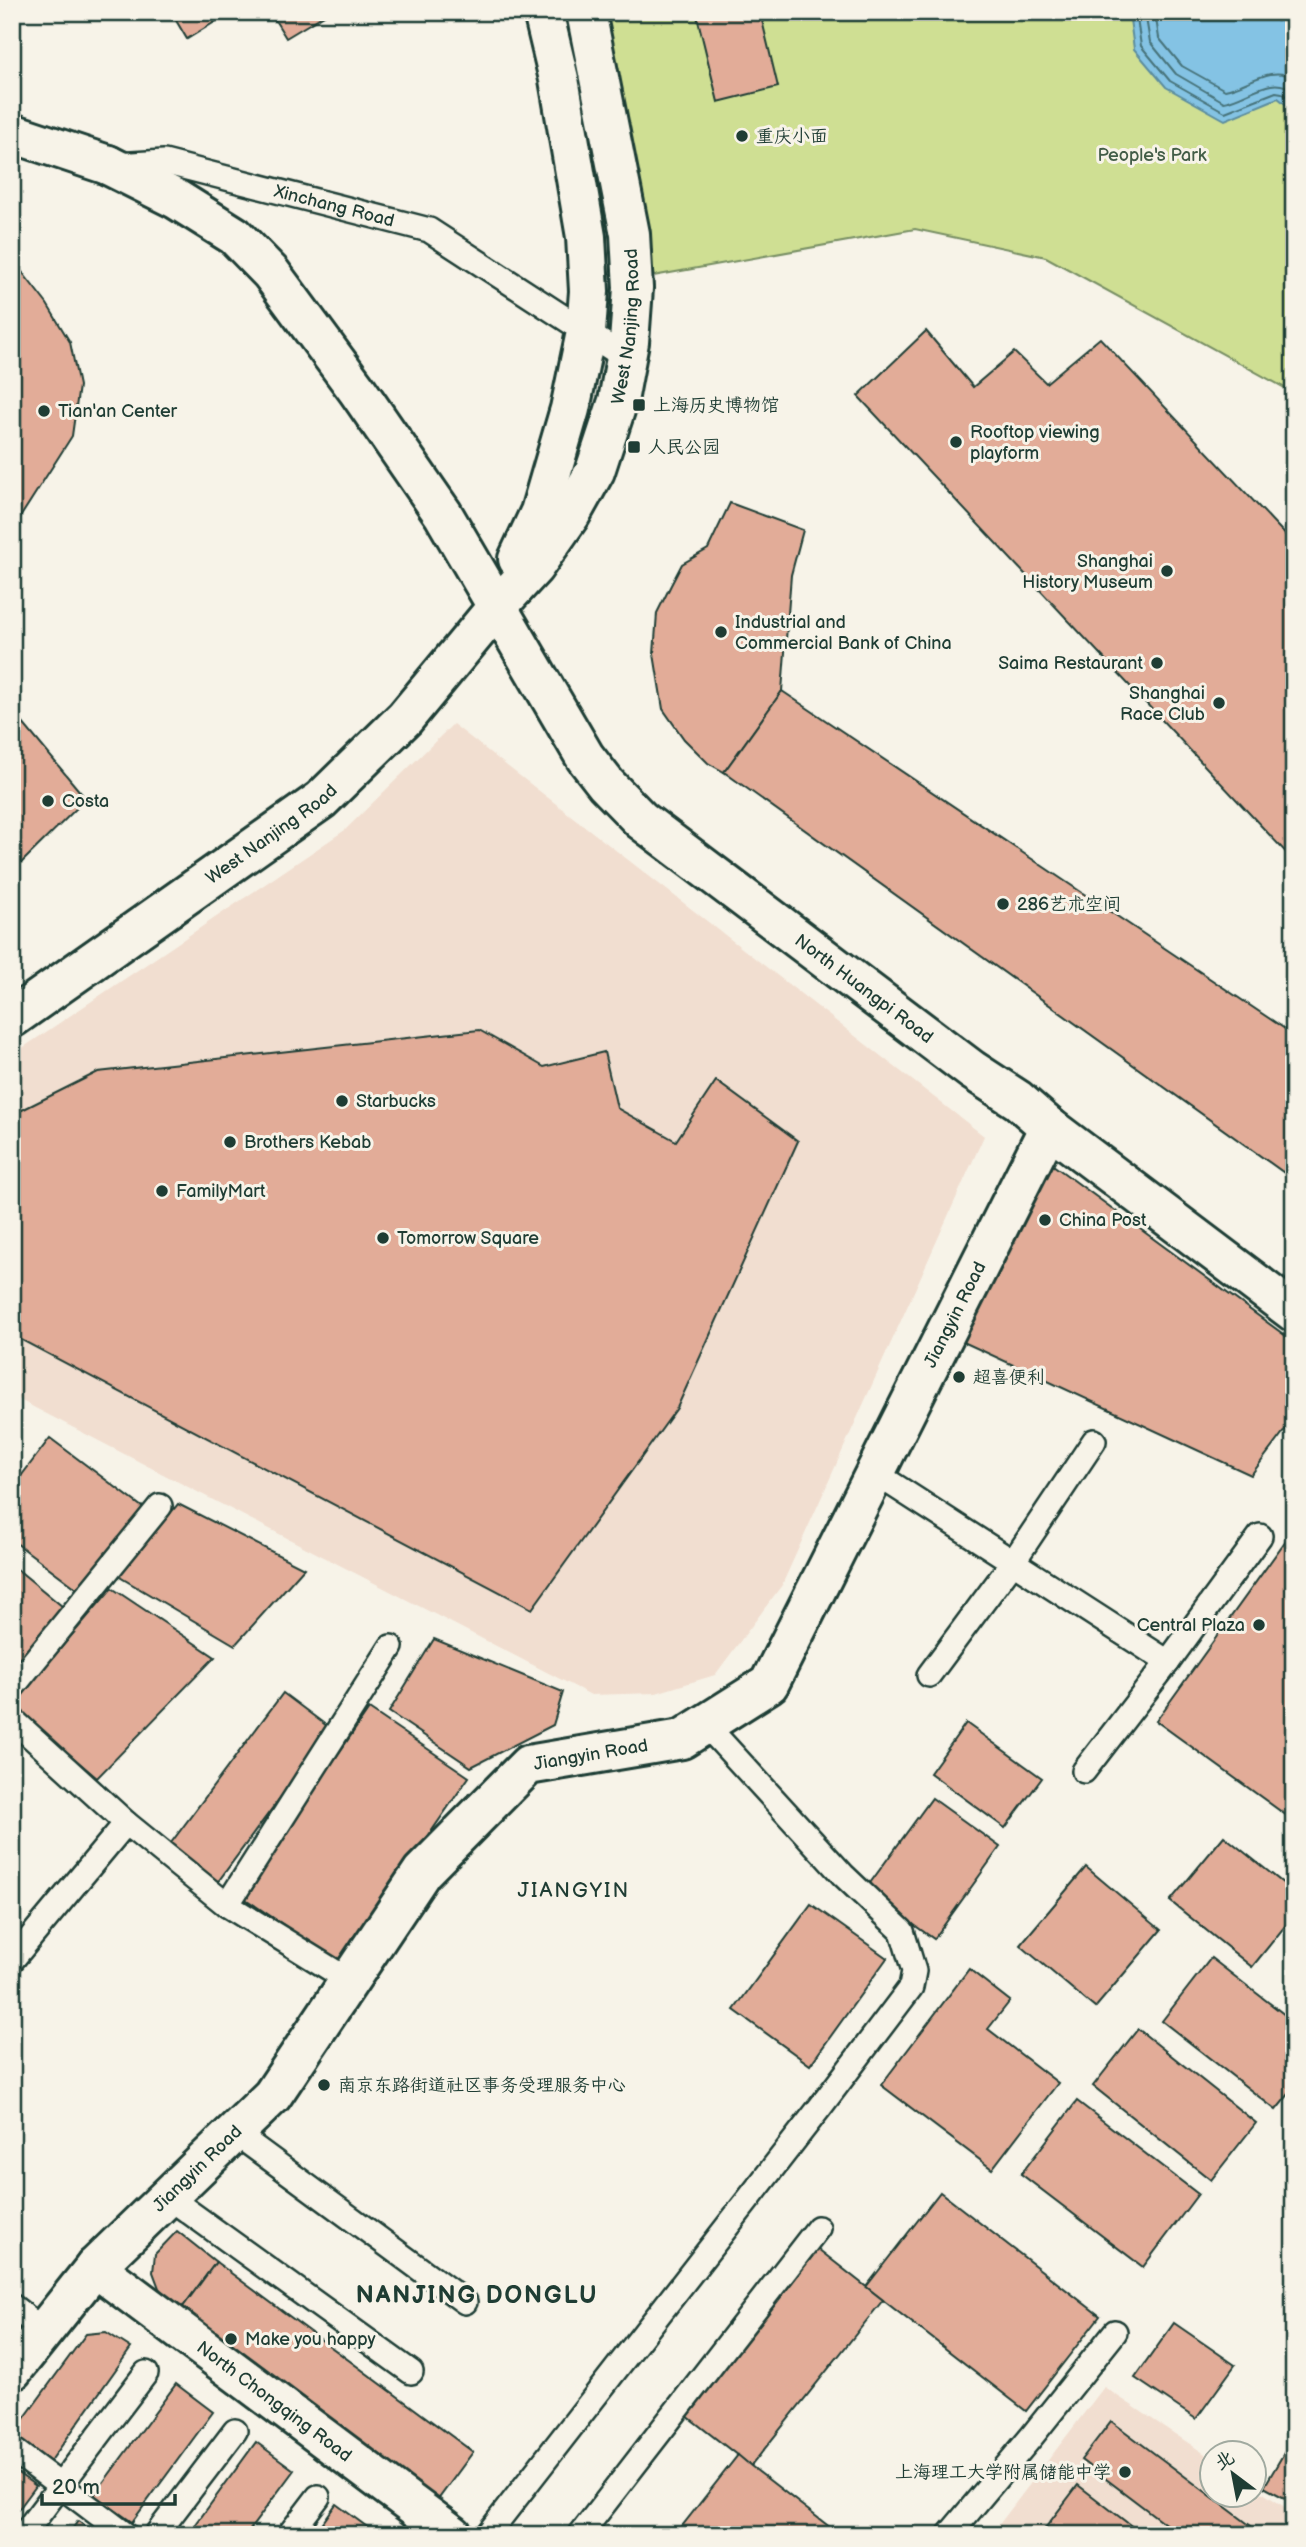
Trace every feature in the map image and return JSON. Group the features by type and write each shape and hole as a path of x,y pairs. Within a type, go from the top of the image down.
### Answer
{"street":[{"name":"West Nanjing Road","path":"496,608 540,512 570,409 586,332 589,291 586,237 559,79 543,12"},
{"name":"West Nanjing Road","path":"12,1018 321,800 405,718 496,608 534,567 571,514 595,471 615,412 626,358 633,288 630,234 586,12"},
{"name":"Xinchang Road","path":"12,134 108,165"},
{"name":"North Huangpi Road","path":"108,165 176,199 235,236 271,273 443,514 585,757 606,785 641,820 972,1070 1017,1100 1294,1312"},
{"name":"Jiangyin Road","path":"12,2371 95,2267 167,2196 214,2142 272,2096 422,1872 528,1765 682,1739 769,1684 1049,1127"},
{"name":"North Chongqing Road","path":"95,2267 453,2535"}],"lane":[{"name":"Xinchang Road","path":"108,165 164,162 429,230 626,358"},
{"path":"929,1675 1013,1562 1094,1441"},
{"path":"875,1473 1168,1662"},
{"path":"12,1688 160,1506"},
{"path":"1084,1771 1168,1662 1259,1536"},
{"path":"227,1905 391,1647"},
{"path":"12,1719 126,1823 227,1905 350,1981"},
{"path":"487,2535 911,1987 914,1971 902,1931 843,1875 705,1724"},
{"path":"12,1960 126,1823"},
{"path":"214,2142 465,2302"},
{"path":"167,2196 411,2372"},
{"path":"580,2535 818,2228"},
{"path":"12,2306 44,2331"},
{"path":"949,2535 1115,2332"},
{"path":"23,2535 146,2373"},
{"path":"156,2535 235,2431"},
{"path":"12,2449 127,2535"},
{"path":"289,2535 318,2497"}],"shaded area":[{"name":"Tomorrow Square","path":"453,724 984,1136 782,1585 715,1675 656,1693 591,1695 12,1396 12,1055 345,830"},
{"name":"上海理工大学附属储能中学","path":"1104,2387 1198,2449 1198,2508 1268,2508 1268,2496 1294,2513 1294,2535 991,2535"}],"green space":[{"name":"People's Park","path":"601,12 1294,12 1294,393 1046,257 915,229 653,276"}],"water":[{"path":"1129,12 1270,12 1277,21 1287,12 1294,12 1294,111 1278,98 1225,120 1166,87 1134,49"}],"building":[{"path":"171,12 231,12 187,39"},
{"path":"270,12 329,12 286,38"},
{"path":"696,12 760,12 778,87 718,102"},
{"name":"Tian'an Center","path":"12,259 47,304 70,342 79,386 72,436 19,519 12,522"},
{"name":"Shanghai Race Club","path":"926,331 973,387 1014,352 1046,383 1100,338 1294,544 1294,861 858,396"},
{"name":"Industrial and Commercial Bank of China","path":"730,503 803,530 791,575 782,691 724,772 708,763 684,739 663,709 654,654 657,613 671,585 682,564 708,549"},
{"name":"286艺术空间","path":"782,691 1294,1035 1294,1180 724,772"},
{"path":"12,710 86,799 12,872"},
{"name":"Tomorrow Square","path":"479,1030 544,1067 604,1052 617,1108 676,1141 716,1081 798,1141 677,1408 532,1609 12,1335 12,1116 98,1072"},
{"path":"1053,1165 1294,1342 1294,1418 1251,1475 959,1340"},
{"path":"50,1438 146,1510 83,1593 12,1540 12,1488"},
{"path":"178,1504 304,1568 235,1645 118,1576"},
{"name":"Central Plaza","path":"1294,1529 1294,1821 1156,1721"},
{"path":"12,1565 63,1607 12,1668"},
{"path":"112,1588 215,1657 97,1778 12,1705"},
{"path":"434,1639 563,1692 553,1725 471,1767 389,1712"},
{"path":"283,1693 331,1729 214,1887 165,1851"},
{"path":"369,1709 469,1777 340,1963 241,1896"},
{"path":"966,1723 1042,1778 1005,1828 930,1773"},
{"path":"932,1798 1000,1847 934,1939 865,1890"},
{"path":"1224,1836 1294,1892 1294,1915 1252,1967 1170,1901"},
{"path":"1086,1867 1161,1930 1095,2008 1020,1945"},
{"path":"811,1904 887,1958 810,2065 734,2010"},
{"path":"1211,1958 1294,2022 1294,2088 1276,2110 1162,2021"},
{"path":"969,1969 1010,2001 988,2029 1058,2083 992,2169 881,2085"},
{"path":"1138,2029 1256,2123 1211,2180 1093,2086"},
{"path":"1077,2101 1198,2194 1143,2267 1021,2174"},
{"path":"940,2192 1100,2316 1026,2411 866,2287"},
{"path":"177,2231 216,2262 180,2311 170,2304 159,2288 153,2272 155,2254"},
{"path":"818,2249 883,2300 751,2466 687,2416"},
{"path":"216,2262 473,2452 437,2501 180,2311"},
{"path":"1174,2323 1235,2365 1196,2419 1135,2378"},
{"path":"106,2332 131,2348 50,2462 12,2435 86,2334"},
{"path":"176,2384 213,2412 132,2522 94,2495"},
{"path":"1111,2421 1198,2486 1198,2508 1227,2508 1263,2535 1180,2535 1081,2460"},
{"path":"1294,2436 1294,2503 1268,2489 1268,2480"},
{"path":"256,2442 294,2470 246,2535 188,2535"},
{"path":"738,2455 751,2466 840,2535 675,2535"},
{"path":"12,2469 36,2486 12,2518"},
{"path":"1078,2485 1134,2528 1129,2535 1040,2535"},
{"path":"336,2504 374,2532 372,2535 314,2535"},
{"path":"78,2521 97,2535 68,2535"}],"place":[{"name":"重庆小面","path":"742,136"},
{"name":"上海历史博物馆","path":"639,405"},
{"name":"Tian'an Center","path":"44,411"},
{"name":"Rooftop viewing playform","path":"956,442"},
{"name":"人民公园","path":"634,447"},
{"name":"Shanghai History Museum","path":"1167,571"},
{"name":"Industrial and Commercial Bank of China","path":"721,632"},
{"name":"Saima Restaurant","path":"1157,663"},
{"name":"Shanghai Race Club","path":"1219,703"},
{"name":"Costa","path":"48,801"},
{"name":"286艺术空间","path":"1003,904"},
{"name":"Starbucks","path":"342,1101"},
{"name":"Brothers Kebab","path":"230,1142"},
{"name":"FamilyMart","path":"162,1191"},
{"name":"China Post","path":"1045,1220"},
{"name":"Tomorrow Square","path":"383,1238"},
{"name":"超喜便利","path":"959,1377"},
{"name":"Central Plaza","path":"1259,1625"},
{"name":"南京东路街道社区事务受理服务中心","path":"324,2085"},
{"name":"Make you happy","path":"231,2339"},
{"name":"上海理工大学附属储能中学","path":"1125,2472"}],"district":[{"name":"JIANGYIN","path":"574,1890"},
{"name":"NANJING DONGLU","path":"477,2295"}]}
